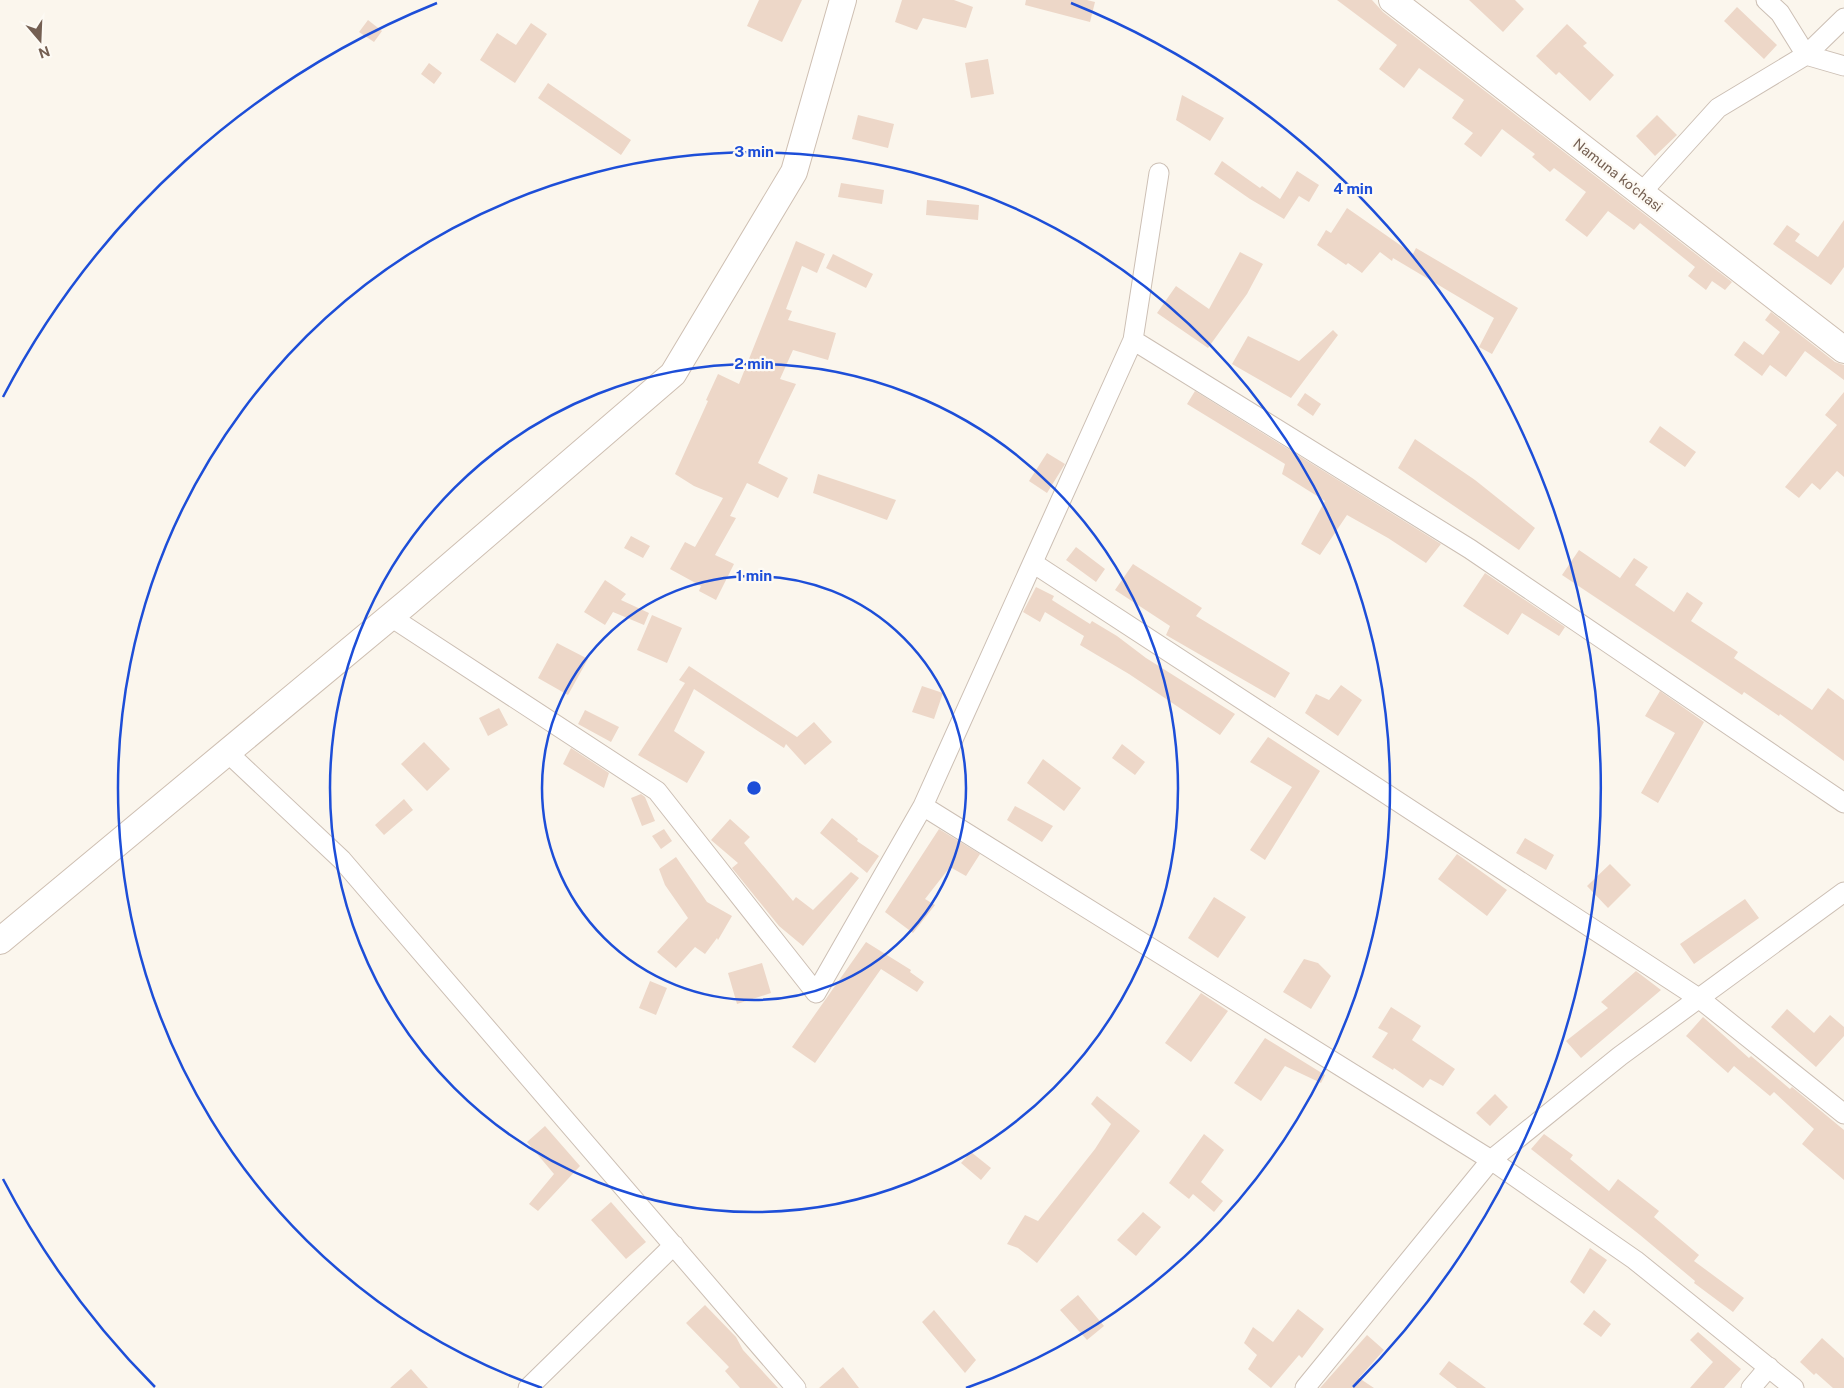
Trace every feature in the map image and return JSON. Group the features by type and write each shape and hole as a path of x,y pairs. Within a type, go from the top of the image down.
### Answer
{"main road":[{"path":"0,941 390,616 673,374 794,172 842,0"},
{"name":"Namuna ko'chasi","path":"1392,0 1844,350"}],"street":[{"path":"1766,0 1780,13 1806,55 1844,66"},
{"path":"1641,193 1718,108 1806,55 1844,18"},
{"path":"390,616 658,791 816,994 923,806 1133,340 1160,173"},
{"path":"1133,340 1470,549 1844,803"},
{"path":"1033,563 1700,999 1844,1114"},
{"path":"227,752 342,860 796,1388"},
{"path":"923,806 1491,1160 1635,1260 1794,1388"},
{"path":"1305,1388 1491,1160 1620,1056 1844,892"},
{"path":"528,1388 674,1245"},
{"path":"1751,1388 1769,1367"}],"building":[{"path":"759,0 802,0 782,42 747,26"},
{"path":"902,0 954,0 973,7 966,28 923,18 917,30 895,22"},
{"path":"1026,0 1087,0 1095,2 1090,22 1025,5"},
{"path":"1337,0 1372,0 1383,12 1732,282 1725,290 1712,281 1706,290 1688,276 1695,267 1640,223 1634,230 1608,211 1587,237 1565,220 1586,192 1554,168 1550,172 1532,157 1535,154 1502,129 1481,157 1464,144 1473,133 1452,118 1464,100 1419,68 1404,88 1379,69 1397,45"},
{"path":"1469,0 1515,0 1524,9 1503,32"},
{"path":"1737,7 1777,45 1764,59 1724,21"},
{"path":"368,20 382,31 374,42 359,32"},
{"path":"531,23 547,34 515,83 480,60 497,33 516,45"},
{"path":"1567,24 1587,43 1583,46 1614,75 1590,101 1559,72 1556,75 1536,56"},
{"path":"988,59 994,94 971,98 965,63"},
{"path":"429,63 442,73 434,84 421,74"},
{"path":"548,83 631,140 621,155 538,98"},
{"path":"1182,95 1224,118 1210,141 1176,120"},
{"path":"858,115 894,124 888,148 852,139"},
{"path":"1657,115 1677,135 1655,156 1636,136"},
{"path":"1222,161 1260,188 1262,186 1280,199 1297,171 1319,185 1309,202 1299,196 1284,219 1250,199 1214,174"},
{"path":"841,183 884,190 882,204 838,197"},
{"path":"927,200 979,205 978,220 926,215"},
{"path":"1347,208 1413,254 1416,248 1518,308 1492,354 1479,347 1494,318 1393,258 1392,261 1380,252 1362,273 1348,263 1346,265 1317,245 1326,230 1331,233"},
{"path":"1844,220 1844,267 1831,285 1773,244 1787,225 1800,234 1795,241 1818,257"},
{"path":"796,241 825,254 817,273 802,266 786,309 792,311 788,320 836,333 828,360 793,350 780,379 796,384 758,463 788,478 778,498 747,483 730,516 736,518 715,555 734,564 716,600 699,591 701,586 670,569 685,542 695,547 723,498 694,486 675,474 718,374 739,384"},
{"path":"1240,252 1263,264 1247,294 1208,348 1157,313 1176,286 1209,309"},
{"path":"833,254 873,274 866,288 826,268"},
{"path":"1771,312 1835,362 1844,365 1844,380 1805,351 1786,377 1770,365 1762,376 1734,355 1744,341 1763,355 1780,332 1765,320"},
{"path":"1333,330 1338,335 1291,398 1232,364 1248,336 1299,361"},
{"path":"1195,391 1441,544 1426,563 1388,538 1347,515 1320,555 1301,544 1325,501 1282,474 1285,464 1187,404"},
{"path":"1844,392 1844,477 1837,471 1820,490 1812,483 1799,498 1785,487 1837,425 1825,415"},
{"path":"1305,393 1321,404 1313,416 1297,405"},
{"path":"1660,426 1696,452 1685,467 1649,442"},
{"path":"1415,439 1475,480 1535,528 1519,550 1398,468"},
{"path":"1047,453 1065,464 1047,493 1029,481"},
{"path":"818,474 896,500 887,520 813,493"},
{"path":"631,536 650,546 643,558 624,548"},
{"path":"1076,547 1105,569 1096,582 1066,560"},
{"path":"1579,550 1620,578 1634,558 1648,567 1635,585 1674,612 1687,592 1703,603 1691,621 1738,652 1734,658 1812,710 1828,688 1844,700 1844,761 1780,714 1779,716 1744,692 1742,695 1562,575"},
{"path":"1133,564 1202,608 1196,616 1290,673 1275,698 1166,635 1170,626 1115,590"},
{"path":"1485,573 1565,627 1559,636 1522,613 1508,635 1463,606"},
{"path":"605,580 626,594 621,600 649,613 644,625 613,612 605,625 584,612"},
{"path":"1036,587 1054,596 1052,600 1090,624 1092,621 1117,636 1146,658 1235,714 1220,735 1129,674 1080,645 1084,636 1045,612 1040,622 1023,612"},
{"path":"652,615 682,628 667,663 637,650"},
{"path":"557,643 588,659 568,695 538,678"},
{"path":"689,666 797,737 814,722 832,742 805,765 786,744 784,748 694,689 674,731 705,752 687,783 638,755 685,683 679,680"},
{"path":"1341,685 1362,700 1338,736 1305,713 1316,694 1329,700"},
{"path":"922,686 943,693 934,719 912,712"},
{"path":"1660,691 1704,722 1658,803 1641,793 1675,733 1645,716"},
{"path":"499,708 508,725 488,736 479,718"},
{"path":"585,710 619,727 611,742 578,724"},
{"path":"1268,737 1320,771 1265,860 1250,850 1292,787 1250,762"},
{"path":"424,742 450,769 427,791 401,764"},
{"path":"1122,744 1145,762 1135,775 1112,758"},
{"path":"571,748 609,773 604,788 563,764"},
{"path":"1043,759 1081,788 1064,811 1027,783"},
{"path":"641,794 645,797 655,821 642,826 631,798"},
{"path":"404,799 413,810 384,835 375,825"},
{"path":"1015,806 1053,826 1042,842 1007,820"},
{"path":"832,818 858,839 857,841 879,856 867,873 820,833"},
{"path":"730,819 750,837 744,843 793,901 796,897 813,910 851,872 859,878 803,946 779,926 732,868 738,863 711,840"},
{"path":"664,829 672,841 661,849 652,836"},
{"path":"939,829 980,854 966,876 950,867 925,899 935,905 913,933 885,912"},
{"path":"1525,838 1554,855 1546,870 1516,853"},
{"path":"1457,854 1507,890 1487,916 1438,879"},
{"path":"676,857 707,902 732,916 718,940 717,938 705,954 695,947 676,968 657,952 688,918 665,885 659,869"},
{"path":"1610,864 1631,885 1608,908 1587,886"},
{"path":"1214,897 1246,917 1218,958 1188,938"},
{"path":"1745,899 1759,918 1694,964 1680,944"},
{"path":"866,942 911,970 910,972 924,982 917,992 881,969 815,1063 792,1047"},
{"path":"1304,959 1318,963 1331,976 1311,1009 1283,992"},
{"path":"762,963 771,993 737,1004 728,973"},
{"path":"1636,971 1661,990 1581,1058 1566,1041 1608,1008 1601,1002"},
{"path":"650,981 667,988 656,1015 639,1008"},
{"path":"1201,993 1228,1011 1191,1062 1165,1043"},
{"path":"1391,1007 1421,1026 1412,1040 1455,1069 1443,1086 1430,1079 1423,1088 1394,1068 1393,1070 1372,1057 1388,1033 1378,1028"},
{"path":"1787,1009 1814,1033 1830,1015 1844,1027 1844,1036 1816,1067 1771,1027"},
{"path":"1703,1017 1749,1058 1751,1056 1790,1089 1792,1087 1844,1130 1844,1180 1802,1144 1814,1129 1774,1092 1770,1096 1734,1066 1728,1073 1686,1036"},
{"path":"1265,1038 1325,1075 1321,1083 1285,1066 1261,1101 1234,1083"},
{"path":"1495,1094 1508,1107 1490,1126 1476,1113"},
{"path":"1097,1096 1140,1131 1037,1263 1018,1248 1007,1244 1025,1215 1038,1221 1095,1149 1111,1124 1091,1104"},
{"path":"545,1126 580,1166 538,1211 529,1204 554,1174 527,1142"},
{"path":"1204,1134 1224,1150 1201,1182 1223,1201 1214,1212 1193,1194 1189,1199 1169,1183"},
{"path":"1544,1134 1573,1155 1570,1159 1609,1191 1618,1179 1659,1211 1654,1217 1699,1255 1694,1261 1744,1298 1733,1312 1694,1283 1695,1281 1640,1235 1531,1149"},
{"path":"971,1152 991,1168 981,1180 961,1163"},
{"path":"611,1202 646,1242 626,1259 591,1220"},
{"path":"1143,1212 1161,1227 1136,1256 1117,1240"},
{"path":"1590,1248 1607,1260 1584,1294 1570,1282"},
{"path":"1078,1295 1104,1326 1087,1340 1060,1310"},
{"path":"705,1305 736,1337 743,1350 778,1388 740,1388 725,1371 729,1367 686,1323"},
{"path":"1298,1309 1324,1329 1302,1358 1299,1355 1271,1388 1248,1369 1257,1355 1244,1343 1253,1327 1273,1342"},
{"path":"934,1310 976,1360 965,1373 922,1322"},
{"path":"1594,1310 1611,1324 1601,1337 1583,1324"},
{"path":"1698,1332 1741,1369 1724,1388 1690,1388 1713,1362 1690,1340"},
{"path":"1367,1335 1384,1350 1359,1378 1374,1388 1320,1388"},
{"path":"1822,1338 1844,1358 1844,1388 1833,1388 1816,1373 1814,1375 1800,1362"},
{"path":"1449,1361 1486,1388 1457,1388 1439,1374"},
{"path":"843,1367 859,1388 819,1388"},
{"path":"411,1369 428,1388 390,1388"}]}
